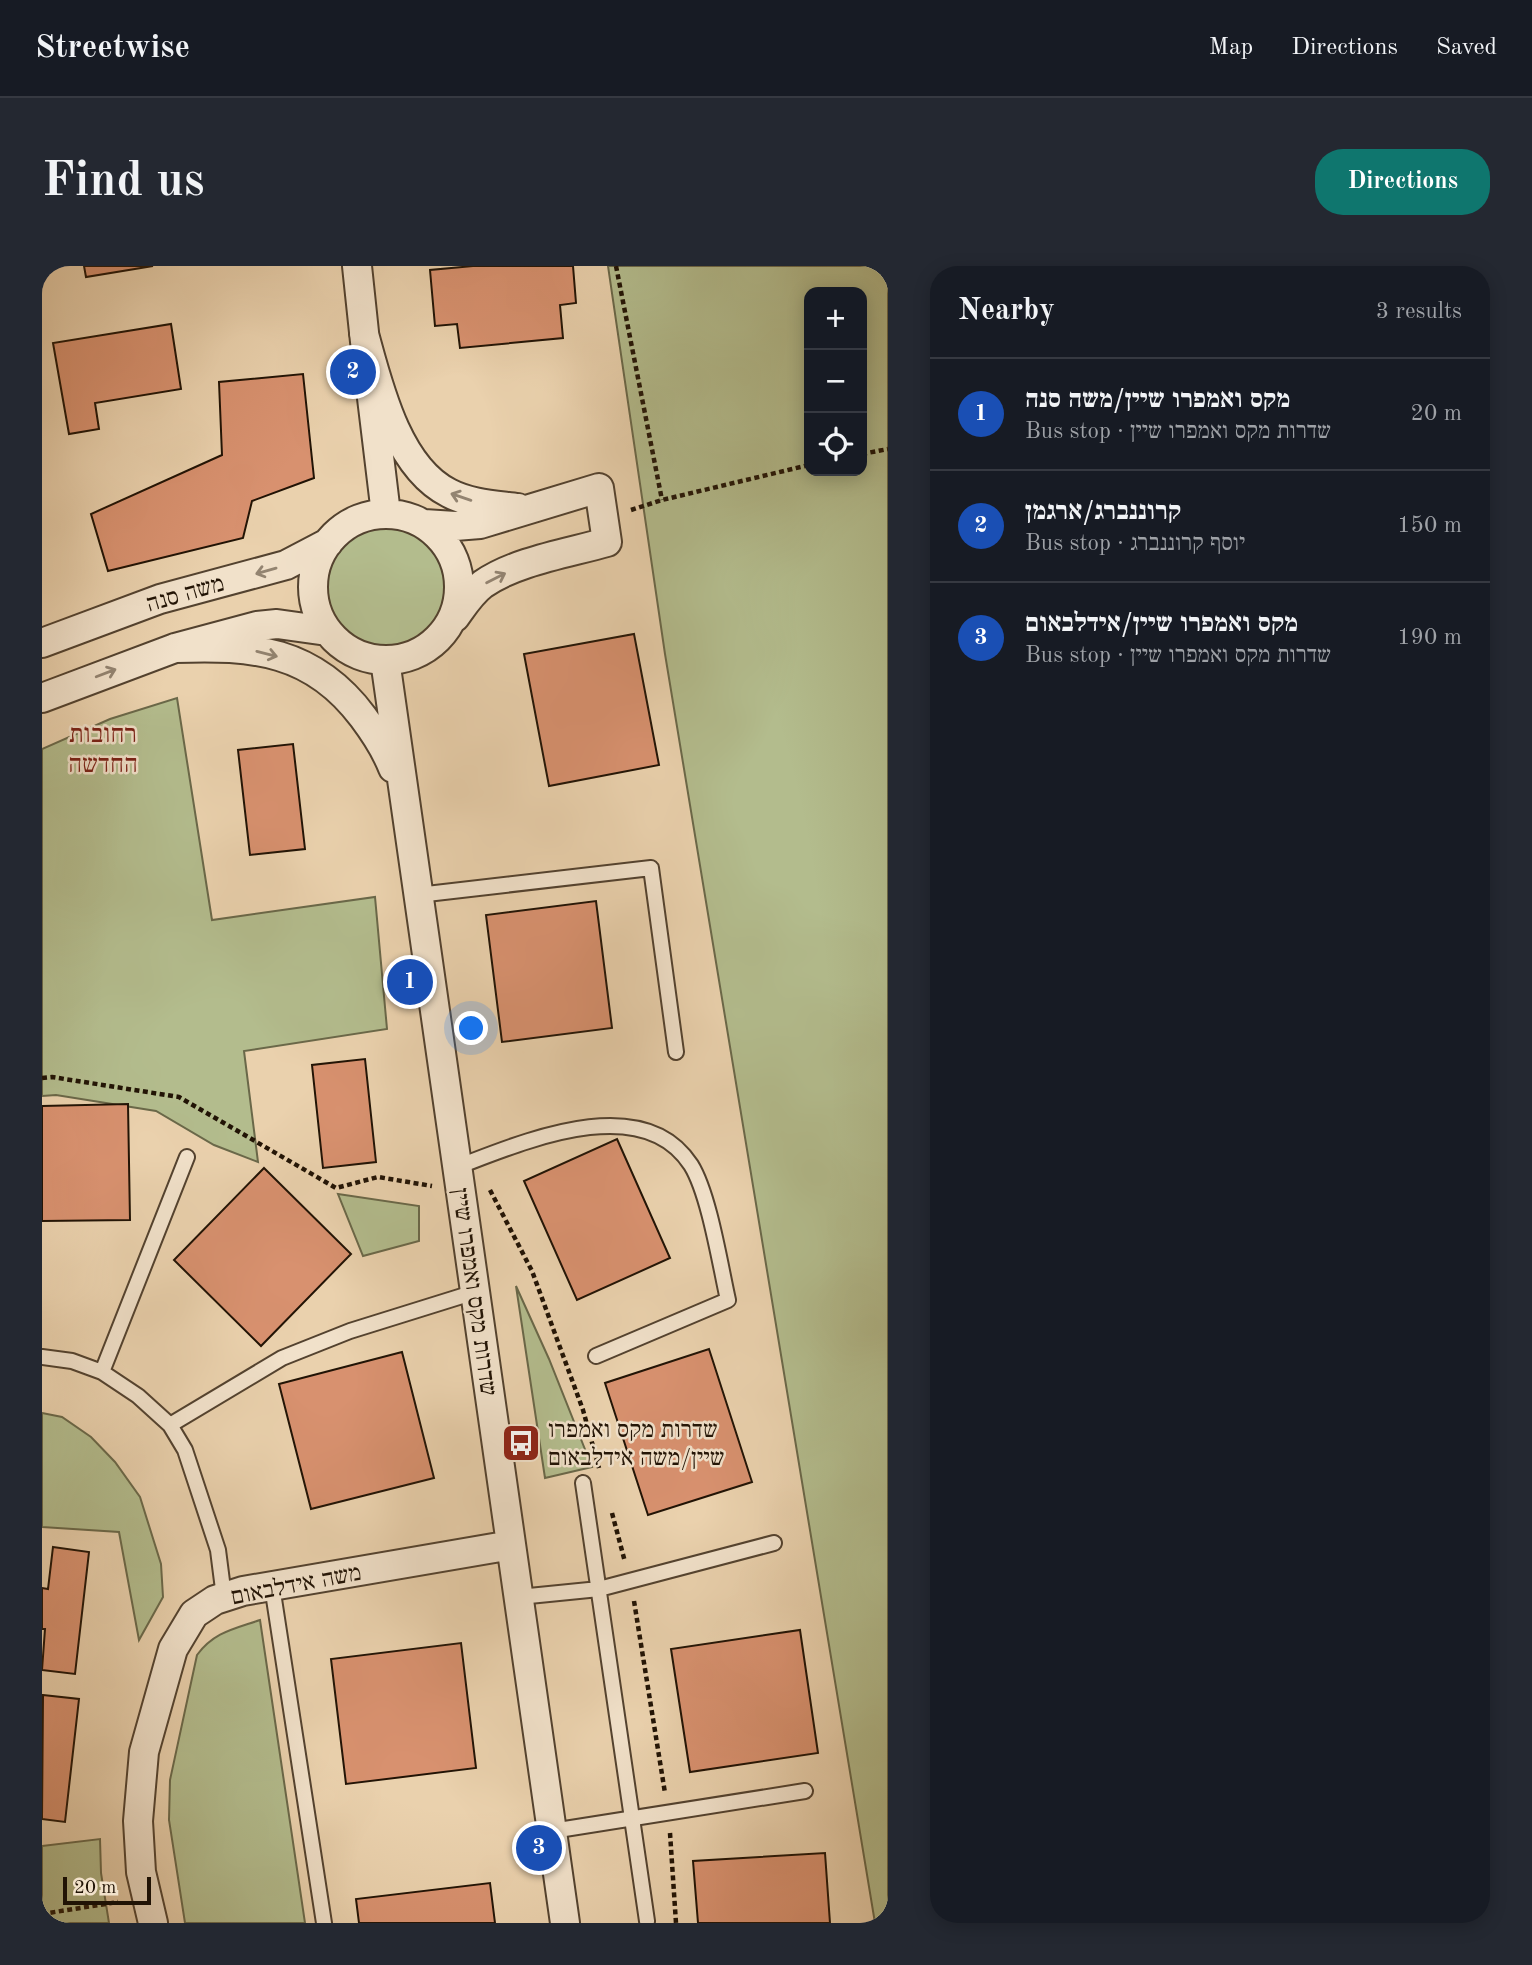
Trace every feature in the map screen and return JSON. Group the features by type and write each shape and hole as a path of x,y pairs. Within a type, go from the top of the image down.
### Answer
{"street":[{"path":"357,266 386,514"},
{"path":"364,334 380,395 395,428 412,457 431,480 448,493 474,502 528,509"},
{"path":"599,488 604,519 607,542 497,576 471,596 432,644 410,657 385,660 363,657 343,647 327,631 317,610 313,586 317,563 328,542 345,526 365,517 386,514 424,524 480,524 599,488"},
{"path":"424,524 441,539 453,559 459,581 457,604 449,625"},
{"name":"משה סנה","path":"42,643 160,599 286,565 328,542"},
{"name":"משה סנה","path":"42,698 175,648 257,626 277,624 327,631"},
{"path":"175,648 224,646 258,651 294,661 316,672 341,692 376,734 391,764 407,814"},
{"name":"שדרות מקס ואמפרו שיין","path":"385,660 565,1923"},
{"name":"משה אידלבאום","path":"150,1910 141,1872 138,1822 144,1752 173,1649 194,1614 215,1600 243,1591 512,1545"}],"lane":[{"path":"418,895 651,868 676,1052"},
{"path":"459,1178 553,1132 619,1125 649,1132 675,1146 691,1166 704,1196 728,1300 596,1356"},
{"path":"102,1372 187,1157"},
{"path":"170,1425 282,1358 350,1331 475,1292"},
{"path":"42,1357 72,1361 102,1372 138,1396 170,1425 185,1450 218,1550 224,1597"},
{"path":"583,1483 647,1921"},
{"path":"519,1597 599,1589 774,1544"},
{"path":"272,1586 324,1923"},
{"path":"552,1831 805,1791"}],"path":[{"path":"616,266 662,500"},
{"path":"867,453 888,449"},
{"path":"604,519 662,500 804,466"},
{"path":"42,1078 52,1077 179,1097 336,1188 378,1177 459,1178"},
{"path":"42,1914 150,1910"}],"green space":[{"path":"608,266 888,266 888,1923 875,1923 665,654"},
{"path":"386,526 409,531 429,544 442,564 447,587 442,610 429,630 409,643 386,648 363,643 343,630 330,610 325,587 330,564 343,544 363,531"},
{"path":"177,698 212,920 375,897 387,1029 244,1051 258,1162 214,1145 156,1111 56,1095 42,1096 42,749 110,719"},
{"path":"338,1194 419,1206 419,1241 363,1256"},
{"path":"516,1286 549,1359 592,1467 545,1478"},
{"path":"42,1413 62,1417 91,1437 115,1462 140,1497 161,1564 163,1597 139,1640 119,1532 42,1527"},
{"path":"260,1620 305,1923 185,1923 169,1820 170,1780 197,1655 218,1636"},
{"path":"100,1839 101,1873 109,1923 42,1923 42,1846"}],"building":[{"path":"84,266 153,266 86,277"},
{"path":"473,266 573,266 576,303 560,305 563,338 460,348 457,324 435,326 430,270"},
{"path":"171,324 181,389 95,403 99,429 69,434 53,343"},
{"path":"303,374 314,478 252,501 243,538 108,571 91,514 222,455 219,382"},
{"path":"634,634 659,765 549,786 524,654"},
{"path":"293,744 305,849 250,855 238,750"},
{"path":"596,901 612,1028 502,1042 486,915"},
{"path":"365,1059 376,1162 323,1168 312,1065"},
{"path":"128,1104 130,1220 42,1221 42,1106"},
{"path":"617,1139 670,1258 577,1300 524,1181"},
{"path":"264,1168 351,1254 261,1346 174,1260"},
{"path":"709,1349 752,1482 648,1515 605,1383"},
{"path":"402,1352 434,1478 311,1509 279,1384"},
{"path":"53,1547 89,1552 75,1674 42,1670 45,1629 42,1629 42,1588 48,1589"},
{"path":"800,1630 818,1753 690,1772 671,1649"},
{"path":"461,1643 476,1768 346,1784 331,1659"},
{"path":"43,1695 79,1699 65,1822 42,1819"},
{"path":"825,1853 830,1923 698,1923 693,1861"},
{"path":"490,1883 495,1923 359,1923 356,1899"}],"place":[{"name":"קרוננברג/ארגמן","path":"353,372"},
{"name":"מקס ואמפרו שיין/משה סנה","path":"410,982"},
{"name":"שדרות מקס ואמפרו שיין/משה אידלבאום","path":"521,1443"},
{"name":"מקס ואמפרו שיין/אידלבאום","path":"539,1848"}],"district":[{"name":"רחובות החדשה","path":"103,748"}]}
